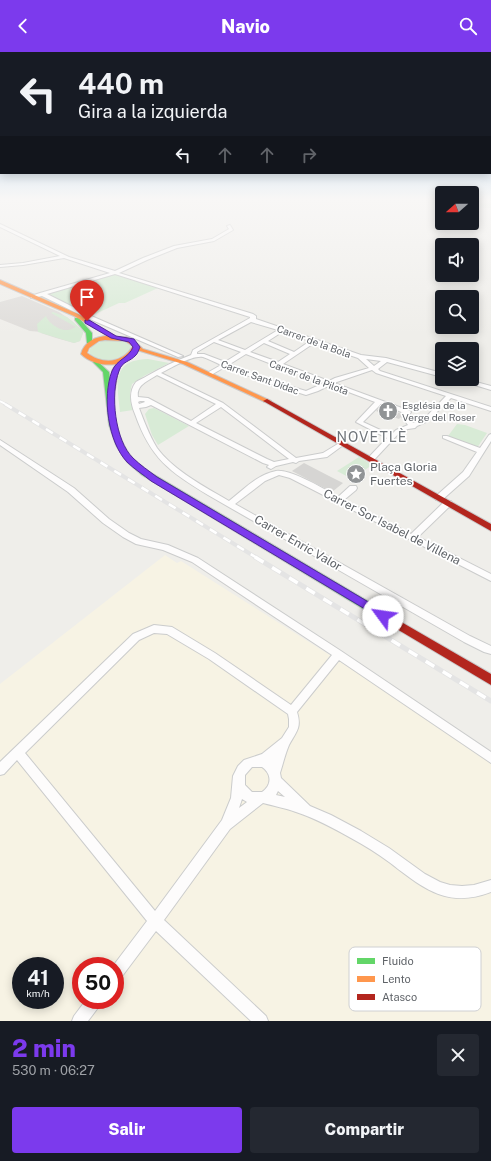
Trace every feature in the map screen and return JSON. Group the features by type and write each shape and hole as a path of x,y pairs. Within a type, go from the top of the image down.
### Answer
{"main road":[{"path":"0,282 38,296 80,321 89,333 90,343"},
{"path":"63,310 76,315 114,337"},
{"path":"491,528 439,498 380,467 371,460 268,401 178,359 136,347 135,343 126,339 114,337 97,340 90,343 84,350 84,354 87,357 96,362 106,372 113,425 120,445 130,460 145,473 491,680"},
{"path":"110,397 115,371 125,359 133,354 136,347"},
{"path":"96,362 114,362 125,359 149,357 178,359"}],"street":[{"path":"38,244 64,257 114,273"},
{"path":"38,296 114,273 169,250 194,244"},
{"path":"0,266 23,264 64,257"},
{"name":"Carrer de la Bola","path":"114,273 251,315 253,316 253,320 360,357 378,372 491,409"},
{"path":"38,296 87,316 178,359"},
{"path":"135,403 134,394 139,383 178,359 193,356 195,351 213,340 250,320 253,320"},
{"path":"209,374 282,330"},
{"name":"Carrer de la Pilota","path":"213,340 244,353 408,412 405,417 410,425"},
{"path":"263,341 295,354"},
{"path":"277,365 314,341"},
{"name":"Carrer Sant Dídac","path":"193,356 200,355 304,393 310,393 327,383 343,377 372,367 379,367 386,360"},
{"path":"360,357 386,360 435,373"},
{"path":"372,367 377,359"},
{"path":"157,373 221,404 296,461"},
{"path":"479,385 491,388"},
{"path":"136,388 138,394 147,402"},
{"path":"371,460 398,432 410,425 426,420 450,396"},
{"path":"135,403 139,399 162,407 265,461 277,469"},
{"path":"379,402 359,422 392,438"},
{"name":"Carrer Enric Valor","path":"135,403 145,433 160,456 189,479 230,504 467,639 491,650"},
{"path":"192,423 221,404"},
{"path":"439,498 464,476 491,436"},
{"path":"445,437 481,451"},
{"path":"0,442 70,490 126,536 139,542 165,547 195,560 338,654 491,758"},
{"path":"230,504 277,469 296,461 325,455 342,443"},
{"name":"Carrer Sor Isabel de Villena","path":"277,469 491,578"},
{"path":"339,500 353,488"},
{"path":"412,538 448,503"},
{"path":"0,770 136,637 154,629 169,630 212,656 292,711 294,716 293,729 285,743 272,791 226,824"},
{"path":"292,711 338,654"},
{"path":"259,762 270,756 285,743"},
{"path":"18,753 155,921 261,1021"},
{"path":"124,962 226,824 237,798 240,772 243,767 252,762 265,764 271,769 275,777 310,812"},
{"path":"239,785 248,797 254,799 262,798 282,801 310,812 361,838 385,852 427,881 444,890 461,893 479,891 491,886"},
{"path":"79,1021 88,1009"}],"shaded area":[{"path":"22,296 59,312 72,321 82,330 83,333 80,341 74,343 41,333 42,332 30,331 0,319 0,302"},
{"path":"165,555 177,563 181,561 491,757 491,1021 0,1021 0,684"}],"green space":[{"path":"113,274 158,288 91,316 47,294 83,282 86,284"},
{"path":"53,312 67,317 82,330 83,333 80,341 74,343 38,332 37,324 46,316 52,324 58,328 68,330 76,327 51,313"},
{"path":"109,340 128,343 131,345 130,352 120,357 108,360 93,357 89,352 91,347 102,341"},
{"path":"148,359 169,363 132,384 130,393 133,410 120,412 118,383 119,375 122,369 136,360"},
{"path":"154,408 189,426 158,445 152,435 145,414 149,409"},
{"path":"457,424 465,425 487,433 477,448 448,436"},
{"path":"359,457 372,465 352,479 337,471"}],"building":[{"name":"Església de la Verge del Roser","path":"381,406 402,414 401,417 399,419 376,411"},
{"path":"304,463 343,483 332,492 292,471"}],"railway":[{"path":"0,401 7,405"},
{"path":"5,404 257,558"},
{"path":"255,557 491,701"}],"traffic: fast":[{"path":"77,319 89,333 90,343"},
{"path":"96,362 106,372 113,425 120,445 130,460 145,473 384,616"}],"traffic: slow":[{"path":"0,282 76,315 114,337"},
{"path":"136,347 132,354 120,361 112,363 97,361 84,354 86,347 97,340 105,338 126,339 131,341 141,350 185,363 267,401"},
{"path":"112,389 115,371 122,360"}],"traffic: jam":[{"path":"267,401 491,528"},
{"path":"384,616 491,680"}],"place":[{"name":"Església de la Verge del Roser","path":"388,411"},
{"name":"Plaça Gloria Fuertes","path":"356,474"}],"district":[{"name":"NOVETLÈ","path":"372,437"}],"route":[{"path":"87,321 114,337 120,337 135,343 136,350 128,358 122,360 115,371 110,397 113,425 117,439 130,460 154,479 383,616"}]}
